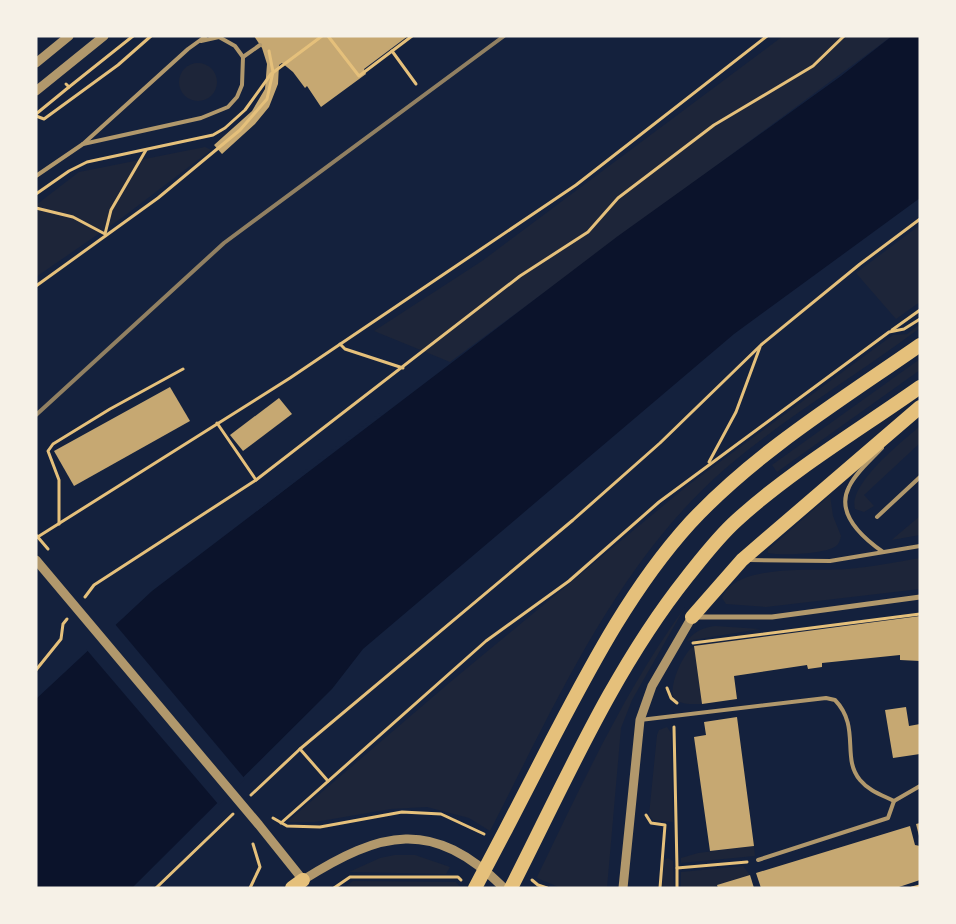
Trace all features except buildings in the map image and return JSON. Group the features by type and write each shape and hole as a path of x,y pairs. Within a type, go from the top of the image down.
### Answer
{"highway":[{"path":"475,888 597,654 646,578 690,524 745,470 777,445 920,345"},
{"path":"510,888 621,675 670,598 710,547 736,520 765,496 920,387"},
{"path":"692,617 742,560 920,408"}],"street":[{"path":"36,63 69,36"},
{"path":"37,89 104,36"},
{"path":"36,560 259,825 298,884 358,849 406,838 430,841 464,855 490,874 504,888"},
{"path":"623,888 640,720 652,686 692,617 772,617 920,597"}],"lane":[{"path":"202,41 206,36"},
{"path":"36,176 83,144 188,49 202,41 219,37 235,46 243,57 244,73 242,85 233,102 223,110 201,118 83,144"},
{"path":"243,57 260,45"},
{"path":"883,552 864,539 850,519 844,500 849,486 862,470 920,408"},
{"path":"877,517 920,477"},
{"path":"742,560 830,561 920,546"},
{"path":"640,720 826,698 835,700 849,721 852,764 860,780 874,792 894,800"},
{"path":"758,860 888,818 894,800 920,786"}],"path":[{"path":"68,87 133,36"},
{"path":"36,116 44,120 118,65 151,36"},
{"path":"328,36 359,76 412,36"},
{"path":"46,547 37,537 340,344 576,185 767,36"},
{"path":"81,601 94,585 256,480 520,276 588,232 618,198 707,131 813,66 844,36"},
{"path":"36,286 105,234 158,198 218,150 257,112 267,99 272,86 273,72 266,47"},
{"path":"392,51 416,84"},
{"path":"105,234 110,210 146,150"},
{"path":"36,208 73,217 105,234"},
{"path":"250,796 300,749 573,520 660,442 761,345 860,264 920,219"},
{"path":"482,831 441,814 402,812 320,826 287,826 281,823 486,641 569,581 658,502 920,310"},
{"path":"889,332 904,329 920,319"},
{"path":"340,344 345,349 403,368"},
{"path":"708,464 736,412 761,345"},
{"path":"59,524 60,480 48,451 58,440 183,369"},
{"path":"217,423 256,480"},
{"path":"36,670 61,639 63,624 69,616"},
{"path":"674,725 677,888"},
{"path":"300,749 328,781"},
{"path":"156,888 237,809"},
{"path":"250,888 257,878 260,867 259,858 252,841"},
{"path":"677,868 758,860"},
{"path":"334,888 350,877 458,878"},
{"path":"538,885 546,888"},
{"path":"912,888 920,886"}],"shaded area":[{"path":"783,36 892,36 450,362 374,331 482,261"},
{"path":"892,36 920,36 920,198 734,334 363,649 332,689 132,888 36,888 36,699 152,591 618,236 841,76"},
{"path":"198,63 205,64 211,69 216,75 216,89 211,95 205,100 198,101 191,100 185,95 180,89 179,82 180,75 185,69 191,64"},
{"path":"205,147 211,150 123,217 36,277 36,205 79,172"},
{"path":"920,225 920,302 896,319 856,273"},
{"path":"920,324 920,328 773,431 726,468 687,506 652,547 620,591 591,638 564,686 490,831 469,818 427,807 391,809 315,822 287,822 449,683 687,486 893,335 907,334"},
{"path":"920,359 920,370 777,472 772,465"},
{"path":"920,426 920,443 864,495 874,506 864,512 855,509 855,499 868,476 878,464"},
{"path":"830,495 833,516 841,536 837,545 831,549 814,553 768,553 768,550"},
{"path":"920,516 920,535 892,540 895,537"},
{"path":"920,558 920,589 766,607 726,604 722,598 730,587 743,579 760,574 778,571 856,568"},
{"path":"685,607 632,700 621,728 607,888 561,888 539,879 535,876 537,877 605,738 643,671"},
{"path":"715,626 760,629 687,641 699,630"},
{"path":"694,646 702,704 680,702 675,699 673,694 677,671 690,649"},
{"path":"667,727 671,733 673,822 653,820 649,815 657,735 659,730"},
{"path":"754,846 755,856 681,863 681,858 698,853"},
{"path":"395,855 415,855 450,867 446,874 349,872 380,858"},
{"path":"668,858 673,861 674,888 662,888 664,860"},
{"path":"743,866 750,875 717,885 718,888 681,888 681,872"},
{"path":"353,881 456,882 461,888 343,888"}],"pier":[{"path":"384,410 385,412 257,511 255,509"},
{"path":"114,623 245,779 219,805 86,649"}],"railway":[{"path":"36,415 224,243 504,36"}]}
